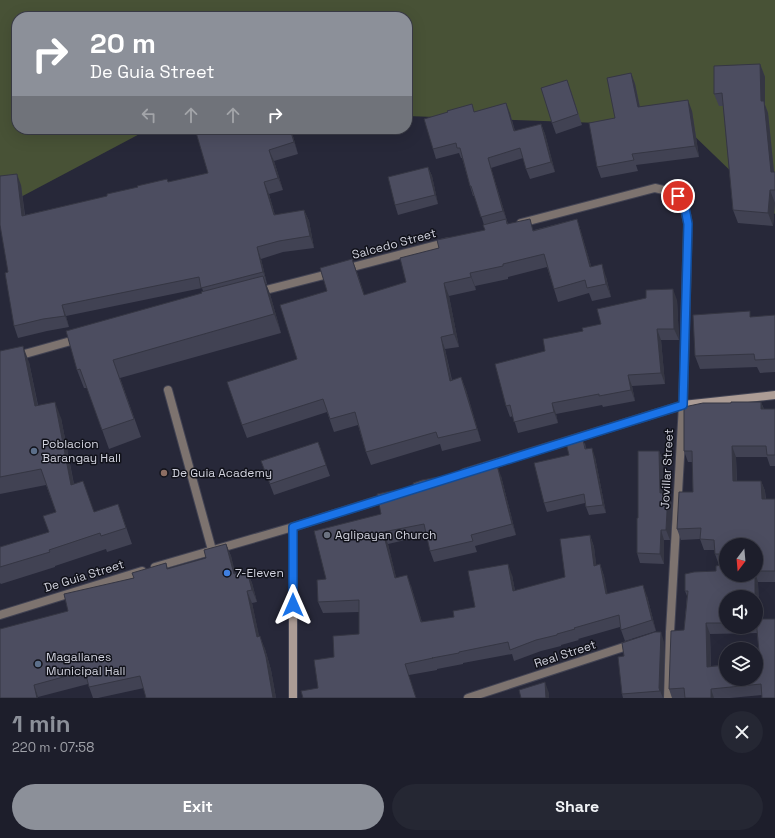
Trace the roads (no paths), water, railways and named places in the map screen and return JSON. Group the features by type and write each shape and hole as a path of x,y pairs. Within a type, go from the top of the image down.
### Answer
{"main road":[{"path":"458,475 683,405 775,395"},
{"name":"De Guia Street","path":"293,527 398,494"},
{"path":"293,527 293,698"}],"street":[{"name":"Jovillar Street","path":"510,226 655,188 668,191 678,196 685,208 688,224 683,405 666,634 668,698"},
{"name":"Salcedo Street","path":"249,294 456,240"},
{"path":"0,361 89,336"},
{"path":"168,390 212,550"},
{"name":"De Guia Street","path":"0,615 212,550 293,527"},
{"name":"Real Street","path":"468,698 640,642"}],"place":[{"name":"Poblacion Barangay Hall","path":"34,451"},
{"name":"De Guia Academy","path":"164,473"},
{"name":"Aglipayan Church","path":"327,535"},
{"name":"7-Eleven","path":"227,573"},
{"name":"Magallanes Municipal Hall","path":"38,664"}]}
